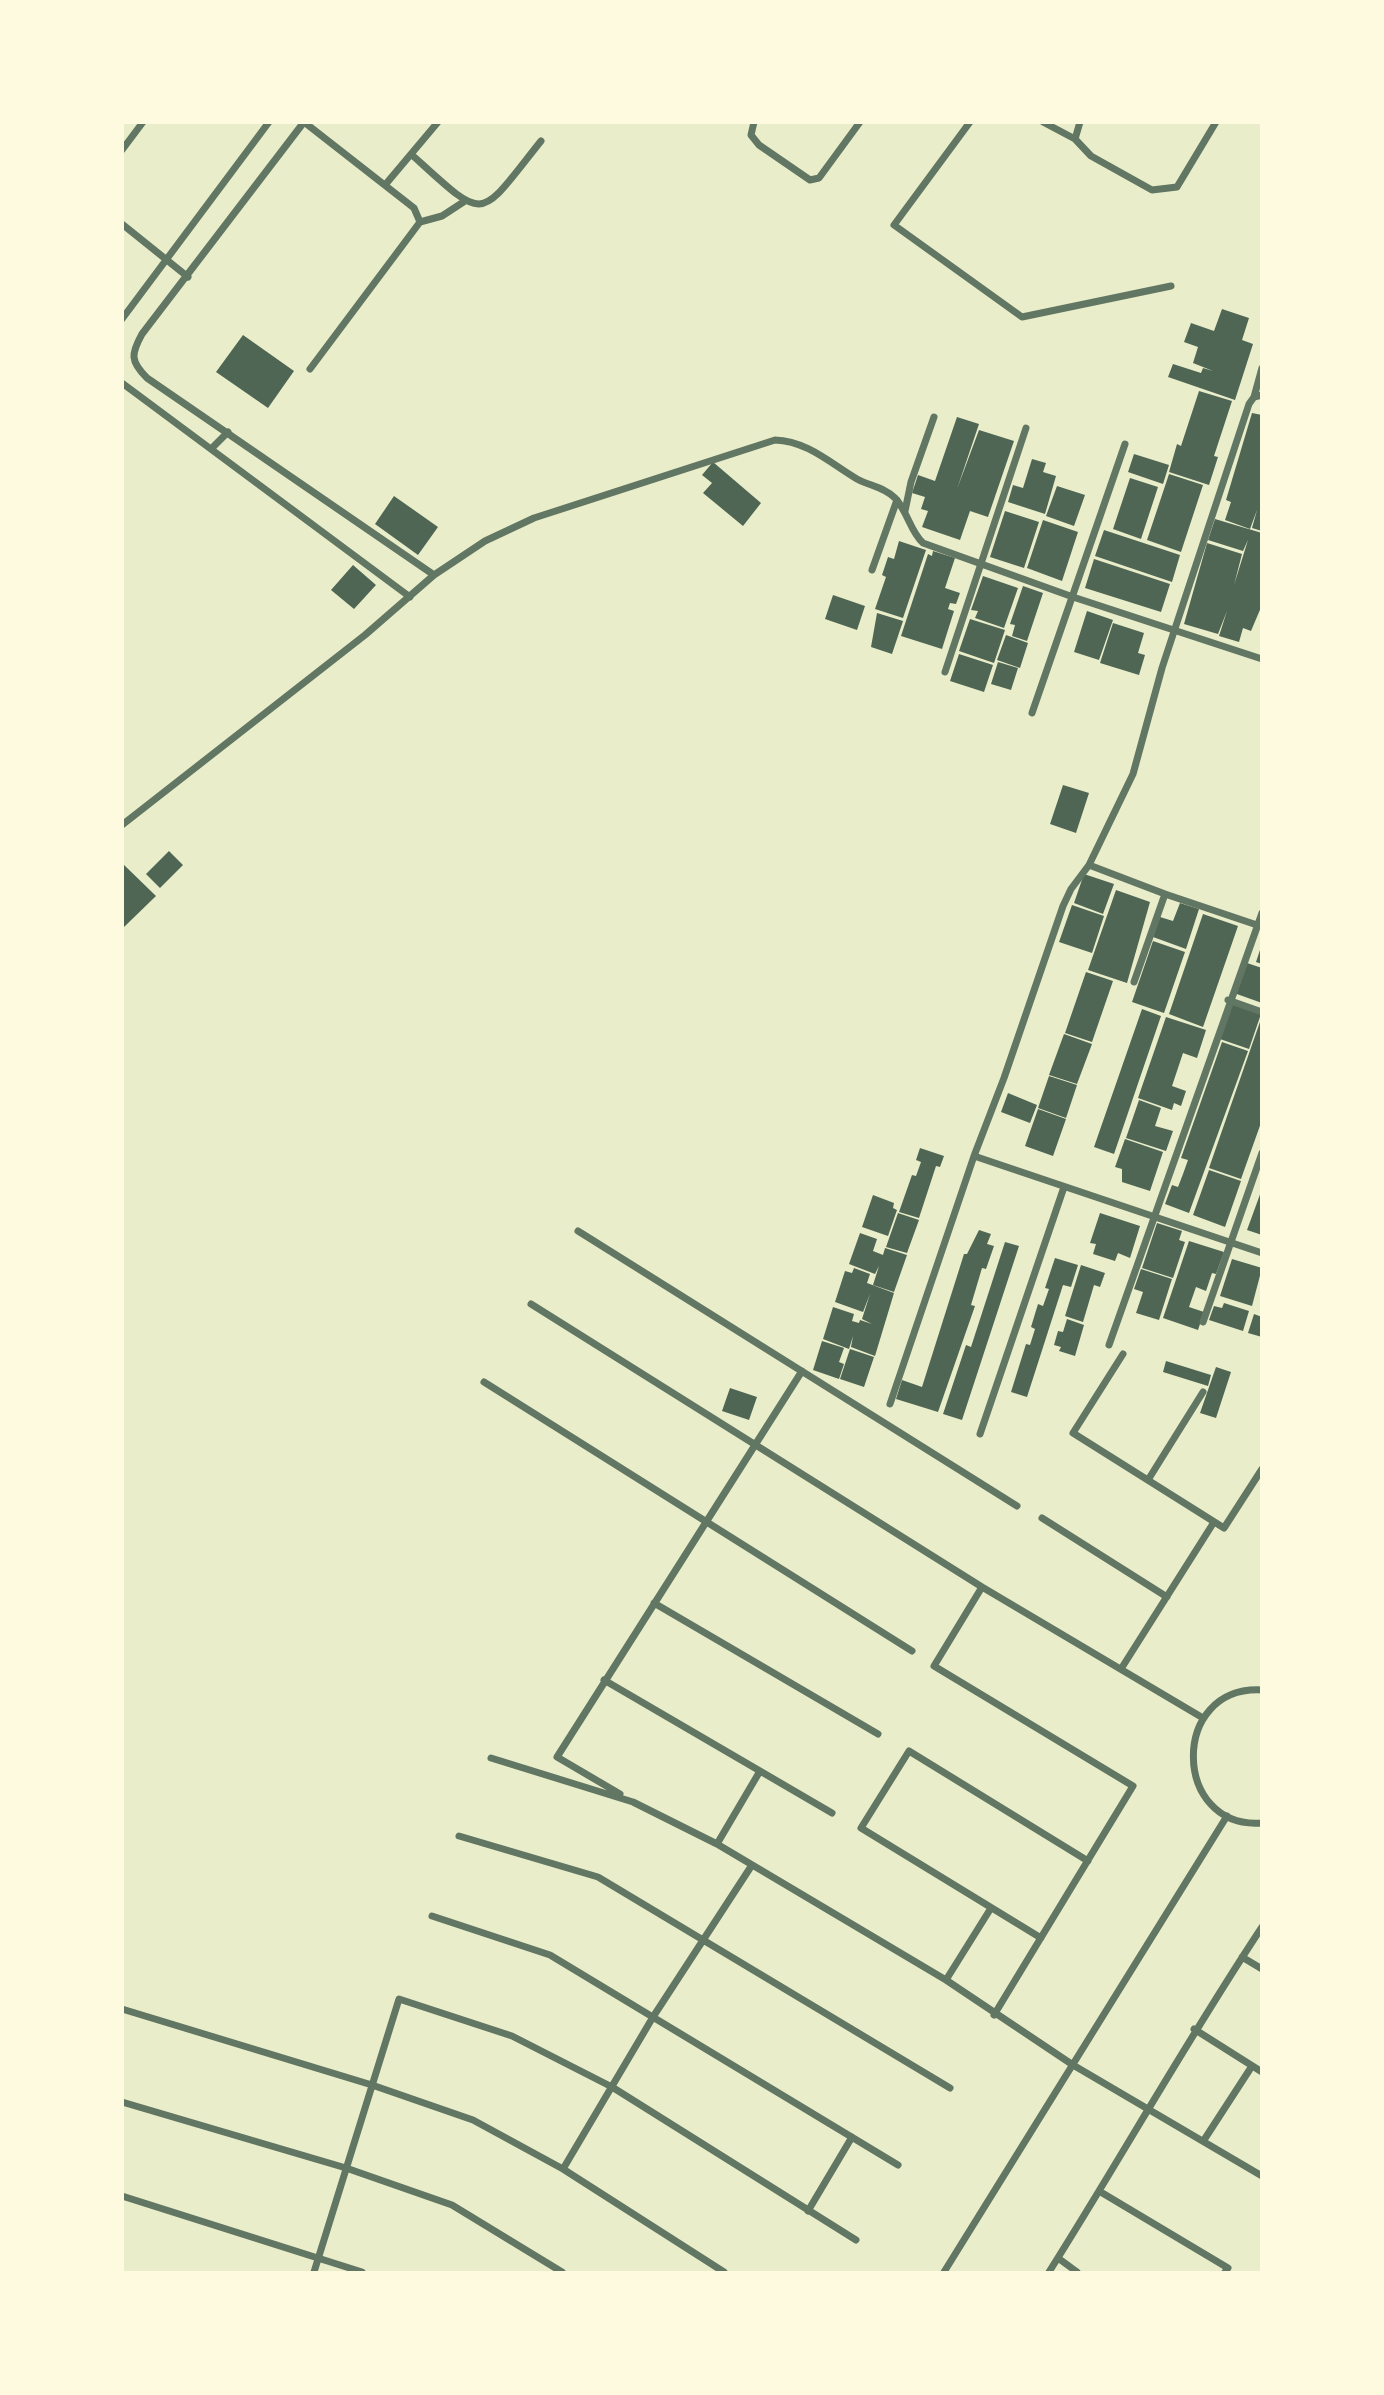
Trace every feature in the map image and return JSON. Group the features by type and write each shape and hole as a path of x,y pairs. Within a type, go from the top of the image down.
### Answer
{"street":[{"path":"122,150 143,122"},
{"path":"122,319 269,122"},
{"path":"420,222 414,208 304,122 132,352 134,365 147,378 434,575"},
{"path":"385,185 438,122"},
{"path":"754,122 751,135 759,145 810,180 819,178 859,122"},
{"path":"970,122 894,225 1021,317 1171,286"},
{"path":"1043,122 1075,139 1091,156 1152,190 1177,187 1216,122"},
{"path":"1075,139 1080,122"},
{"path":"411,154 465,201 473,206 483,206 495,199 541,141"},
{"path":"310,369 420,222 442,216 465,201"},
{"path":"122,224 188,277"},
{"path":"124,348 132,352"},
{"path":"890,1404 1063,906 1071,889 1089,866 1133,774 1175,629 1258,396 1262,368"},
{"path":"122,383 410,597"},
{"path":"905,511 911,482 934,417"},
{"path":"945,672 1026,428"},
{"path":"212,448 228,432"},
{"path":"122,825 276,706 434,575 485,541 534,518 775,440 804,445 860,481 887,491 905,511 916,537 923,543 1073,597 1262,659"},
{"path":"1032,713 1125,444"},
{"path":"872,569 897,500"},
{"path":"1089,866 1257,925"},
{"path":"1134,982 1165,894"},
{"path":"1109,1345 1228,1000 1262,913"},
{"path":"1228,1000 1262,1012"},
{"path":"1203,1322 1262,1153"},
{"path":"974,1156 1262,1253"},
{"path":"980,1434 1064,1187"},
{"path":"578,1231 1017,1506"},
{"path":"531,1304 982,1587 1203,1718"},
{"path":"1123,1354 1073,1433 1224,1528 1262,1469"},
{"path":"802,1371 557,1757 633,1802 717,1844 946,1980 994,2015 1073,2065 1262,2176"},
{"path":"484,1382 912,1651"},
{"path":"1148,1480 1203,1392"},
{"path":"1042,1518 1167,1597"},
{"path":"1121,1668 1214,1522"},
{"path":"982,1587 934,1666 1133,1786 994,2015"},
{"path":"654,1604 878,1734"},
{"path":"604,1680 832,1813"},
{"path":"1262,1690 1249,1689 1226,1697 1203,1718 1192,1750 1193,1769 1205,1796 1227,1816 1262,1823"},
{"path":"1041,1938 861,1828 909,1751 1088,1861"},
{"path":"491,1758 633,1802"},
{"path":"717,1844 760,1772"},
{"path":"944,2273 1227,1816"},
{"path":"459,1836 598,1877 950,2088"},
{"path":"563,2169 653,2017 752,1865"},
{"path":"946,1980 991,1908"},
{"path":"432,1916 550,1955 898,2165"},
{"path":"1049,2273 1150,2110 1194,2029 1262,1927"},
{"path":"1241,1957 1262,1969"},
{"path":"314,2273 399,1999 512,2036 612,2087 856,2240"},
{"path":"122,2009 372,2085 473,2120 563,2169 724,2273"},
{"path":"1194,2029 1262,2072"},
{"path":"1204,2140 1252,2066"},
{"path":"122,2102 346,2168 452,2205 562,2273"},
{"path":"808,2211 852,2137"},
{"path":"1099,2191 1228,2268 1225,2273"},
{"path":"122,2196 362,2273"},
{"path":"1058,2259 1077,2273"}],"building":[{"path":"1222,309 1249,318 1242,340 1253,344 1235,400 1168,377 1173,364 1201,373 1203,368 1213,371 1193,363 1198,347 1184,342 1191,323 1214,331"},
{"path":"243,335 294,371 268,408 216,372"},
{"path":"1199,391 1232,401 1214,456 1218,457 1209,485 1169,472 1177,444 1181,446"},
{"path":"1252,413 1262,415 1262,531 1252,528 1257,510 1250,529 1225,520 1231,502 1226,500"},
{"path":"957,417 979,424 957,489 979,430 1014,441 988,517 970,511 960,540 922,527 928,511 921,509 925,497 912,493 918,475 935,481"},
{"path":"1134,454 1169,465 1163,484 1128,472"},
{"path":"1032,459 1046,463 1043,472 1056,476 1045,514 1008,502 1013,485 1023,488"},
{"path":"713,462 761,503 743,526 703,493 712,483 702,475"},
{"path":"1169,474 1203,485 1181,552 1147,540"},
{"path":"1130,478 1158,487 1141,539 1113,529"},
{"path":"1057,486 1085,495 1074,526 1046,516"},
{"path":"394,496 438,527 418,555 375,524"},
{"path":"1005,511 1039,522 1024,568 990,557"},
{"path":"1215,519 1262,533 1262,605 1251,631 1243,628 1239,642 1219,636 1227,611 1218,634 1184,624 1207,543 1242,554 1234,585 1248,540 1243,551 1208,540"},
{"path":"1043,520 1078,532 1062,581 1027,568"},
{"path":"1104,530 1180,555 1172,582 1095,556"},
{"path":"899,541 926,550 903,618 875,609 886,577 882,575 888,557 894,559"},
{"path":"933,551 955,558 945,588 960,593 956,604 950,603 948,609 954,611 942,649 901,636 928,554 932,556"},
{"path":"1094,559 1170,584 1161,612 1085,588"},
{"path":"353,565 376,585 354,609 331,590"},
{"path":"983,576 1018,588 1004,628 975,618 978,611 971,610"},
{"path":"1023,586 1043,593 1027,641 1012,636 1015,625 1010,624"},
{"path":"833,595 865,606 857,630 825,619"},
{"path":"1087,611 1113,620 1099,660 1074,652"},
{"path":"877,613 903,621 892,654 871,647"},
{"path":"970,619 1005,630 994,663 959,651"},
{"path":"1113,623 1144,633 1138,653 1145,655 1139,675 1100,663"},
{"path":"1006,635 1028,643 1020,668 997,660"},
{"path":"959,654 993,665 984,692 950,681"},
{"path":"998,662 1018,668 1011,690 991,684"},
{"path":"1063,785 1089,793 1076,833 1050,824"},
{"path":"169,851 183,865 160,888 146,874"},
{"path":"122,863 156,896 124,927 122,926"},
{"path":"1084,874 1114,884 1103,914 1074,903"},
{"path":"1116,890 1150,902 1127,983 1088,970"},
{"path":"1180,903 1199,909 1186,949 1153,937 1160,917 1173,921"},
{"path":"1072,905 1104,916 1092,953 1059,942"},
{"path":"1203,914 1238,926 1203,1027 1169,1014"},
{"path":"1153,941 1185,952 1164,1013 1132,1002"},
{"path":"1262,947 1262,964 1256,962"},
{"path":"1244,962 1262,968 1262,1003 1234,993"},
{"path":"1086,972 1113,981 1092,1042 1065,1033"},
{"path":"1230,1003 1261,1014 1249,1049 1217,1038"},
{"path":"1142,1009 1161,1016 1114,1154 1094,1147"},
{"path":"1166,1017 1206,1030 1197,1058 1183,1053 1172,1086 1186,1091 1181,1106 1174,1103 1172,1110 1138,1098"},
{"path":"1261,1019 1262,1120 1241,1179 1209,1168"},
{"path":"1064,1034 1092,1044 1077,1084 1049,1075"},
{"path":"1222,1042 1248,1051 1189,1213 1165,1204 1172,1185 1178,1187 1188,1160 1181,1158"},
{"path":"1049,1076 1077,1085 1066,1118 1038,1108"},
{"path":"1008,1093 1037,1105 1030,1123 1001,1112"},
{"path":"1139,1100 1161,1108 1155,1126 1173,1131 1166,1151 1126,1138"},
{"path":"1038,1109 1066,1119 1053,1156 1025,1146"},
{"path":"1125,1139 1163,1152 1150,1191 1122,1182 1122,1169 1115,1167"},
{"path":"920,1148 944,1156 940,1167 936,1166 919,1218 899,1212 912,1175 916,1176 921,1162 916,1160"},
{"path":"1209,1170 1241,1181 1225,1227 1193,1215"},
{"path":"1262,1189 1262,1235 1247,1230"},
{"path":"873,1195 894,1203 893,1208 897,1210 888,1236 862,1227"},
{"path":"898,1213 919,1220 907,1253 886,1247"},
{"path":"1100,1213 1140,1226 1130,1258 1118,1253 1115,1261 1093,1254 1096,1244 1090,1243"},
{"path":"1157,1223 1182,1231 1179,1240 1185,1242 1173,1278 1142,1268"},
{"path":"979,1230 991,1234 987,1244 994,1246 986,1269 982,1268 971,1305 975,1306 938,1412 896,1399 902,1380 922,1387 964,1254 967,1254"},
{"path":"860,1233 877,1239 873,1251 883,1255 885,1248 907,1255 894,1292 873,1285 879,1266 875,1274 849,1264"},
{"path":"1189,1241 1224,1252 1206,1291 1196,1287 1189,1307 1204,1312 1198,1330 1163,1318"},
{"path":"1005,1242 1019,1246 962,1420 943,1414 966,1345 971,1347"},
{"path":"1055,1258 1078,1265 1071,1287 1063,1285 1027,1397 1011,1392 1026,1344 1030,1345 1035,1329 1031,1327 1038,1304 1043,1306 1049,1289 1045,1288"},
{"path":"1232,1259 1262,1268 1252,1306 1220,1296"},
{"path":"1081,1265 1105,1273 1100,1287 1094,1285 1083,1322 1065,1316"},
{"path":"854,1268 870,1274 867,1283 894,1293 875,1356 851,1347 853,1336 849,1349 823,1339 833,1307 854,1314 852,1321 859,1323 860,1320 872,1324 862,1319 870,1294 863,1312 835,1302 845,1271 852,1273"},
{"path":"1141,1269 1172,1279 1159,1320 1136,1313 1143,1292 1134,1289"},
{"path":"1224,1303 1249,1311 1243,1331 1209,1320 1214,1306 1222,1308"},
{"path":"1254,1314 1262,1317 1262,1337 1248,1333"},
{"path":"1067,1319 1084,1325 1075,1356 1059,1351 1061,1347 1054,1345 1058,1331 1063,1332"},
{"path":"822,1341 844,1348 839,1362 844,1364 839,1379 813,1370"},
{"path":"850,1349 874,1357 864,1387 840,1379"},
{"path":"1166,1361 1211,1375 1208,1386 1163,1372"},
{"path":"1216,1367 1231,1372 1216,1418 1200,1413"},
{"path":"730,1388 757,1397 749,1420 722,1411"}]}
